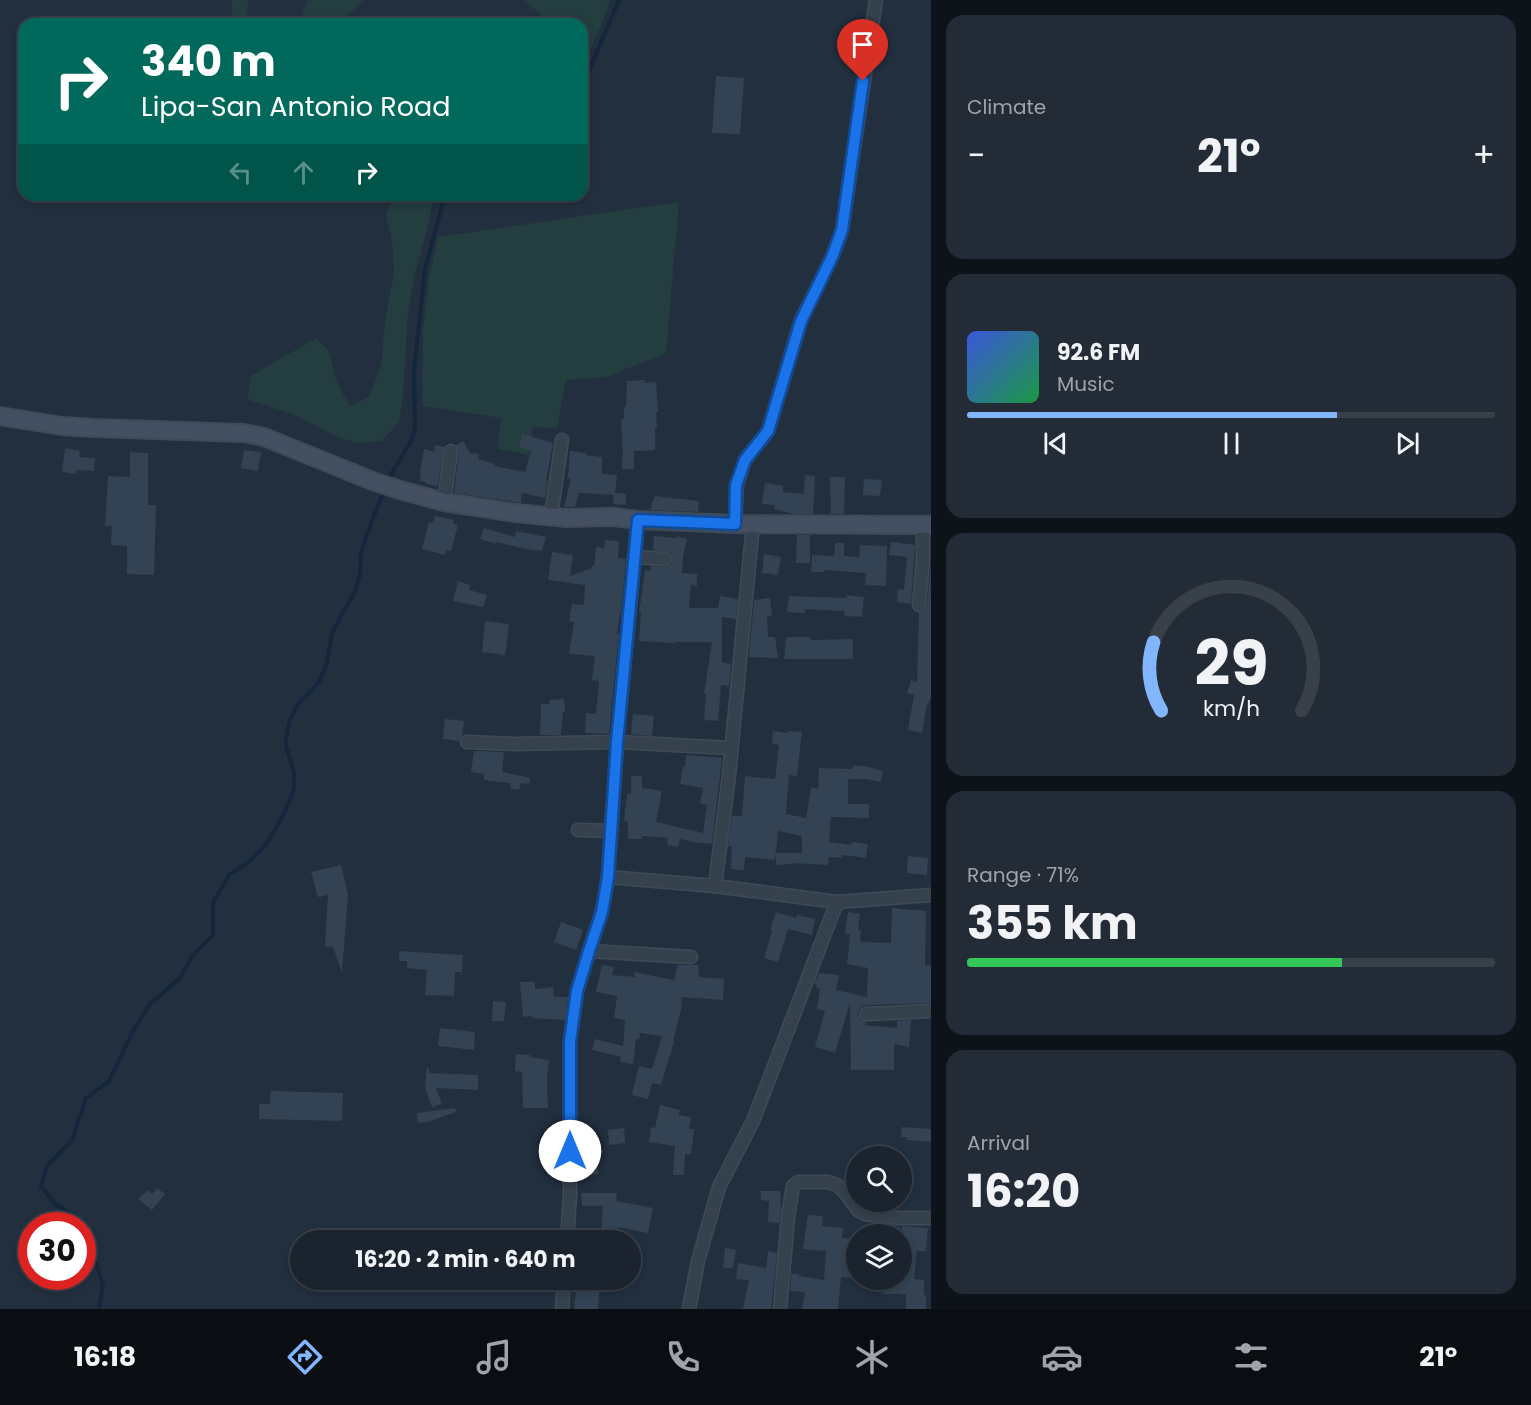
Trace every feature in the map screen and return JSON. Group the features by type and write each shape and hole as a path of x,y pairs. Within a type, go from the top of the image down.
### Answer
{"main road":[{"path":"0,416 95,429 244,432 264,437 400,490 444,502 516,513 566,518 613,517 735,524 927,525"}],"street":[{"path":"735,524 736,485 745,460 768,431 801,321 832,257 842,230 876,0"},
{"path":"550,516 562,440"},
{"path":"444,502 451,451"},
{"path":"568,1230 570,1195 570,1041 577,991 602,912 608,877 617,742 638,520"},
{"path":"715,886 753,524"},
{"path":"919,606 927,525"},
{"path":"634,556 664,559"},
{"path":"467,742 515,744 617,742 731,748"},
{"path":"578,830 611,831"},
{"path":"608,877 715,886 837,902 931,895"},
{"path":"689,1309 698,1261 719,1187 753,1121 837,902"},
{"path":"589,951 691,957"},
{"path":"866,1014 931,1011"},
{"path":"780,1309 788,1217 795,1184 798,1182 828,1182 837,1185 858,1210 865,1214 900,1218 931,1218"},
{"path":"562,1309 563,1290"}],"green space":[{"path":"232,0 248,0 247,18 231,18"},
{"path":"308,0 363,0 345,18 301,18"},
{"path":"524,0 610,0 588,55 588,18 543,18"},
{"path":"391,201 432,201 408,312 403,396 399,422 382,441 358,443 338,437 295,415 247,399 251,376 316,338 328,350 338,385 350,406 369,397 381,366 385,321 394,272 392,241 386,214"},
{"path":"679,202 666,353 606,377 566,380 557,428 533,427 529,455 498,449 501,418 422,406 423,329 429,278 438,237"}],"building":[{"path":"716,76 744,78 740,134 712,133"},
{"path":"645,380 645,383 656,382 658,412 656,412 655,450 634,451 634,469 622,469 621,419 624,419 624,407 626,407 627,381"},
{"path":"522,434 553,443 545,498 522,493 521,503 454,493 459,452 456,445 463,441 470,453 479,454 478,459 495,464 494,466 525,472 531,451 519,447"},
{"path":"435,445 444,447 438,486 420,481 424,449 434,452"},
{"path":"65,448 80,451 79,457 95,458 94,471 77,470 76,474 62,472"},
{"path":"244,450 261,452 258,471 241,468"},
{"path":"570,451 602,457 602,474 617,475 615,493 626,494 626,505 613,504 614,495 579,493 575,507 564,507 571,479 568,475"},
{"path":"130,452 148,453 148,505 156,505 154,575 127,574 127,546 111,545 112,526 105,526 108,476 130,477"},
{"path":"805,475 815,476 813,514 795,514 774,509 775,505 762,504 765,483 783,486 783,492 804,494"},
{"path":"830,477 845,477 844,514 831,514"},
{"path":"864,479 882,480 880,496 863,495"},
{"path":"654,496 699,501 698,512 651,510"},
{"path":"435,516 454,520 453,524 458,525 451,551 446,550 445,555 422,549 429,522 433,523"},
{"path":"484,528 515,537 516,531 546,537 542,551 526,549 480,539"},
{"path":"797,535 810,535 810,563 796,563"},
{"path":"654,536 676,538 677,536 687,539 682,573 697,574 697,586 691,585 689,608 718,608 720,596 738,599 736,619 722,617 722,662 731,664 729,686 721,685 718,721 704,720 706,694 704,694 712,642 639,641 641,613 639,613 645,570 651,571 651,566 668,567 673,560 669,552 653,550"},
{"path":"605,540 619,541 618,558 626,559 609,734 585,733 586,713 596,714 599,681 592,680 595,656 569,654 574,622 569,621 572,604 584,605 585,585 548,580 552,552 573,555 570,576 594,566 596,547 604,548"},
{"path":"891,542 915,545 911,604 897,602 898,589 904,590 907,557 889,555"},
{"path":"835,543 844,543 844,556 859,557 860,545 887,546 886,586 865,585 866,573 824,570 823,572 811,572 812,555 834,556"},
{"path":"764,554 781,557 778,575 762,573"},
{"path":"931,563 931,698 926,708 922,733 908,730 914,695 907,693 911,680 917,682 919,613 927,606"},
{"path":"458,581 470,585 469,590 487,595 483,607 453,601"},
{"path":"846,595 864,597 862,617 844,616 845,611 805,609 805,613 787,612 789,596 846,598"},
{"path":"770,598 772,616 767,617 768,637 775,637 778,658 749,657 754,600"},
{"path":"485,621 509,624 505,655 482,652"},
{"path":"810,637 810,640 853,639 853,659 784,659 786,638"},
{"path":"564,699 565,712 563,712 561,735 540,735 541,704 550,704 549,700"},
{"path":"633,714 654,716 652,736 631,734"},
{"path":"445,719 464,721 459,741 443,739"},
{"path":"773,731 802,732 797,776 789,775 786,814 806,818 811,787 818,789 819,768 853,769 853,766 865,766 883,771 881,782 848,779 848,804 869,804 869,818 831,817 829,842 851,845 852,842 868,844 866,858 843,855 842,858 829,857 828,865 791,863 776,865 776,853 802,853 802,836 778,831 775,860 745,857 744,870 731,869 732,846 728,846 732,816 742,816 745,776 775,779 779,745 772,744"},
{"path":"474,751 504,752 502,772 530,778 529,784 521,783 519,790 510,788 511,783 484,780 484,774 471,772"},
{"path":"686,755 722,758 712,844 680,839 678,847 667,845 668,838 642,836 642,839 628,839 628,822 624,821 627,794 631,794 631,776 642,776 642,788 662,791 656,822 703,833 707,805 700,803 703,788 680,784"},
{"path":"908,856 928,858 927,875 907,873"},
{"path":"341,865 348,895 342,972 333,947 325,946 328,895 318,897 311,872"},
{"path":"892,908 926,911 925,965 931,966 931,1003 861,1007 858,1015 859,1019 866,1022 865,1025 897,1028 897,1021 911,1020 909,1047 894,1044 894,1070 851,1070 850,1003 835,1053 815,1047 825,1011 817,1009 820,989 814,984 819,973 839,975 836,990 867,997 868,968 847,964 850,934 845,934 848,912 860,914 858,930 861,931 861,942 891,943"},
{"path":"776,912 796,918 797,915 815,919 812,935 788,929 778,962 764,958"},
{"path":"561,922 583,930 576,950 554,942"},
{"path":"399,951 463,955 462,972 455,972 454,996 425,995 427,970 407,968 407,961 399,961"},
{"path":"602,965 614,967 612,975 635,977 634,972 674,980 678,965 698,965 699,977 724,979 723,1000 682,997 674,1042 661,1085 652,1083 648,1099 632,1095 639,1066 652,1069 662,1036 640,1033 639,1039 636,1039 633,1064 620,1062 621,1057 592,1050 595,1039 623,1046 625,1020 614,1018 617,996 596,992"},
{"path":"520,982 535,982 535,989 553,987 554,997 568,997 565,1020 523,1017"},
{"path":"493,1001 506,1002 504,1021 492,1021"},
{"path":"440,1028 475,1032 474,1050 438,1046"},
{"path":"516,1054 549,1060 548,1108 523,1108 522,1072 515,1071"},
{"path":"427,1066 430,1073 478,1075 478,1090 436,1088 442,1104 432,1107 425,1088"},
{"path":"271,1091 343,1093 342,1121 259,1119 259,1104 270,1104"},
{"path":"660,1105 680,1110 678,1115 691,1117 689,1129 694,1129 693,1139 691,1154 685,1154 684,1175 673,1175 675,1146 649,1142 651,1127 655,1128"},
{"path":"455,1108 456,1112 425,1123 418,1123 417,1113"},
{"path":"902,1127 931,1129 931,1142 907,1140 907,1137 901,1137"},
{"path":"624,1128 625,1143 609,1145 608,1130"},
{"path":"583,1158 597,1158 598,1174 584,1175"},
{"path":"157,1188 165,1194 152,1210 138,1199 148,1190 152,1194"},
{"path":"761,1191 780,1191 779,1223 768,1222 769,1201 761,1200"},
{"path":"581,1193 617,1193 616,1201 653,1208 648,1233 618,1227 618,1230 601,1230 603,1206 582,1206"},
{"path":"808,1215 823,1216 822,1226 843,1228 842,1238 846,1238 846,1277 841,1277 838,1309 802,1309 805,1292 790,1291 791,1274 824,1280 826,1251 803,1249"},
{"path":"912,1227 928,1228 926,1251 917,1251 914,1279 924,1280 926,1309 906,1309 906,1294 883,1294 883,1290 912,1290"},
{"path":"725,1248 736,1250 733,1268 723,1268"},
{"path":"768,1251 777,1253 771,1309 743,1309 749,1280 736,1279 738,1263 766,1268"},
{"path":"576,1290 599,1290 598,1309 574,1309"}],"waterway":[{"path":"588,73 619,0"},
{"path":"388,482 411,441 415,429 414,370 425,269 443,201"},
{"path":"68,1212 55,1204 41,1186 47,1166 72,1140 86,1098 109,1081 133,1031 150,1004 180,978 193,955 213,935 213,902 230,874 249,862 266,845 285,812 294,789 294,773 286,746 290,720 297,705 320,680 327,663 332,633 355,592 360,574 361,552 384,491"},
{"path":"96,1264 103,1285 99,1309"}],"route":[{"path":"570,1151 570,1041 577,991 602,912 608,877 617,742 638,520 735,524 736,485 745,460 768,431 801,321 832,257 842,230 863,81"}]}
